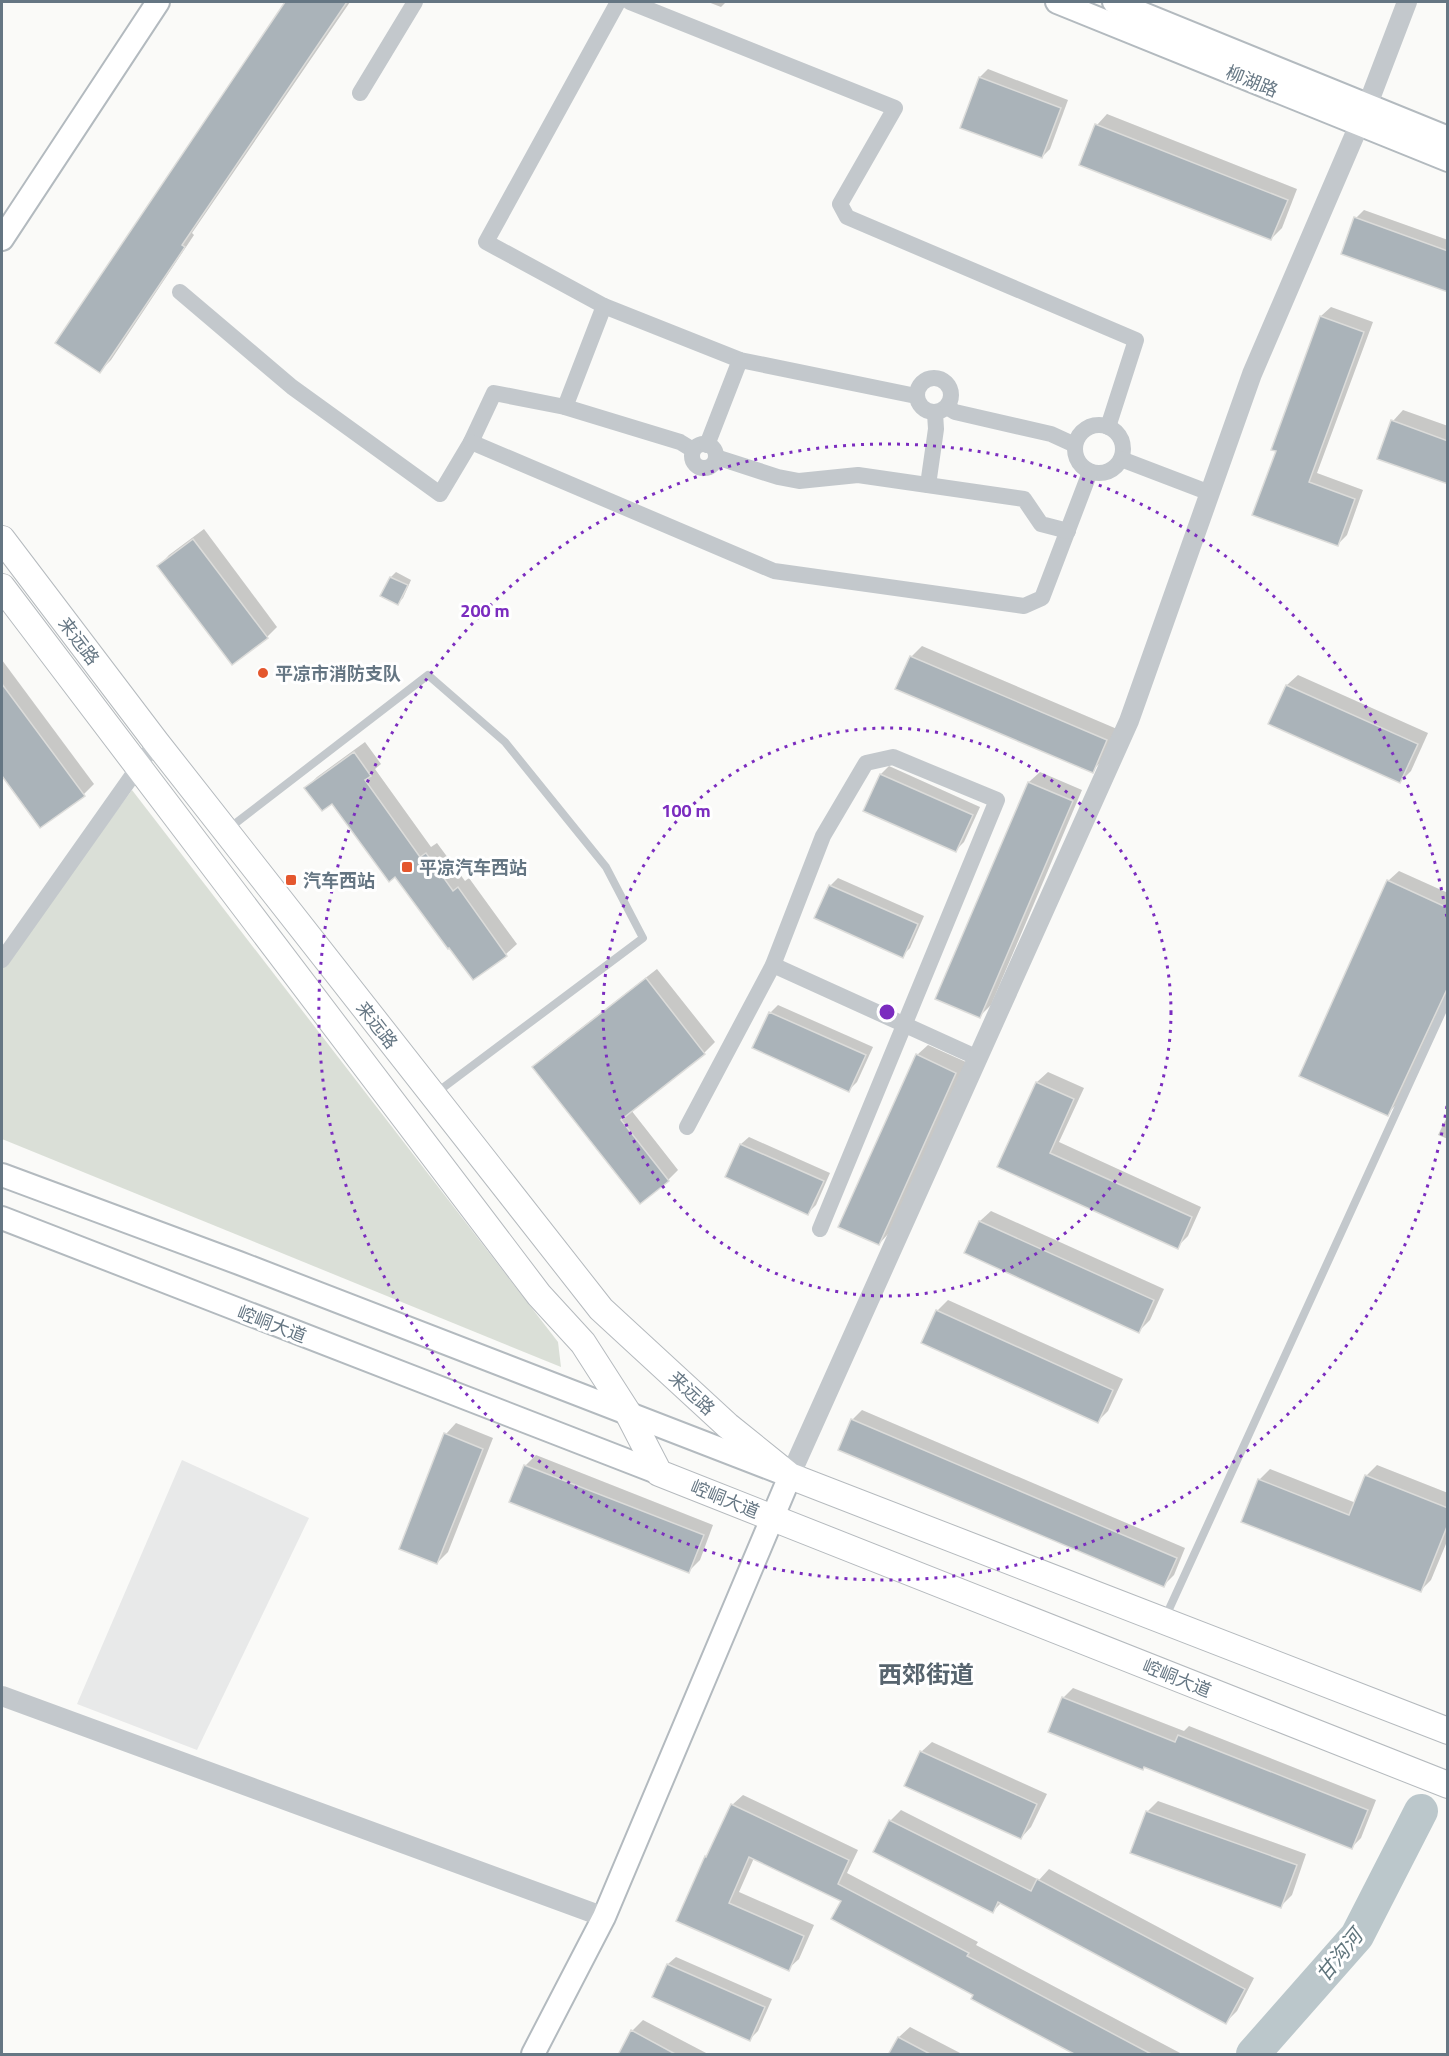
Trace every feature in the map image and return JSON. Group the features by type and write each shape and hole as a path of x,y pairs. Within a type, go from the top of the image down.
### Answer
{"main road":[{"path":"2,239 158,2"},
{"name":"柳湖路","path":"1057,2 1364,114 1448,138"},
{"name":"柳湖路","path":"1114,2 1364,114 1448,160"},
{"name":"来远路","path":"2,539 225,831 601,1309 728,1426 790,1476"},
{"name":"来远路","path":"2,587 539,1295 583,1342 627,1413 659,1473"},
{"path":"2,1175 239,1263 1448,1731"},
{"name":"崆峒大道","path":"2,1218 772,1517 1448,1785"},
{"path":"533,2055 604,1917 790,1476"}],"street":[{"path":"360,93 415,2"},
{"path":"618,2 486,242 604,306 740,360 916,396"},
{"path":"630,2 895,108 840,204 848,217 1136,340 1108,427"},
{"path":"790,1476 1129,721 1252,374 1364,114 1407,2"},
{"path":"180,292 292,387 440,494 471,442 494,393 566,407 680,442 778,477 799,481 858,475 1024,500 1041,524 1068,531"},
{"path":"566,407 604,306"},
{"path":"705,451 740,360"},
{"path":"928,485 936,429 941,410 951,394 950,387 940,379 933,378 921,383 916,396 922,408 941,410 955,412 1051,434 1075,445"},
{"path":"1091,426 1108,427 1120,437 1123,444 1121,459 1112,470 1105,473 1090,472 1077,461 1075,445 1078,436 1091,426"},
{"path":"471,442 774,571 1024,606 1042,598 1090,472"},
{"path":"1121,459 1210,493"},
{"path":"2,960 156,742"},
{"path":"687,1127 772,965 823,836 866,762 893,757 997,800 820,1229"},
{"path":"772,965 905,1023 978,1058"},
{"path":"2,1695 604,1917"}],"lane":[{"path":"225,831 428,675 505,742 606,867 643,938 432,1096"},
{"path":"1164,1621 1448,999"}],"shaded area":[{"path":"132,790 558,1342 561,1367 2,1139 2,966"},
{"path":"182,1460 309,1518 197,1750 77,1704"}],"building":[{"path":"285,2 347,2 182,245 185,247 100,373 55,343"},
{"path":"979,77 1061,108 1042,158 960,128"},
{"path":"1095,124 1288,200 1271,240 1079,165"},
{"path":"1354,217 1448,251 1448,292 1341,254"},
{"path":"1320,316 1364,332 1309,482 1355,499 1338,546 1252,515 1276,451 1271,450"},
{"path":"1391,420 1448,441 1448,484 1377,459"},
{"path":"193,539 268,638 232,665 157,566"},
{"path":"390,577 408,585 398,605 380,596"},
{"path":"910,656 1107,740 1093,773 895,689"},
{"path":"2,684 85,796 40,828 2,776"},
{"path":"1286,685 1418,744 1400,783 1268,724"},
{"name":"平凉汽车西站","path":"354,752 371,776 365,780 420,857 426,853 453,891 458,887 507,956 473,980 395,877 389,882 332,804 322,811 304,788"},
{"path":"880,774 973,815 956,852 863,811"},
{"path":"1028,782 1073,801 980,1018 935,999"},
{"path":"1387,880 1448,908 1448,987 1388,1116 1299,1076"},
{"path":"829,885 918,924 903,958 814,918"},
{"path":"646,978 705,1054 621,1120 669,1181 640,1204 532,1067"},
{"path":"769,1012 866,1055 849,1092 752,1048"},
{"path":"916,1054 956,1073 879,1245 838,1227"},
{"path":"1036,1082 1074,1099 1050,1153 1192,1217 1178,1249 997,1167"},
{"path":"740,1144 824,1181 808,1215 725,1177"},
{"path":"979,1221 1154,1300 1139,1333 964,1253"},
{"path":"936,1310 1113,1390 1098,1423 921,1343"},
{"path":"851,1419 1177,1558 1164,1587 838,1450"},
{"path":"444,1433 483,1449 437,1564 399,1549"},
{"path":"524,1465 704,1535 689,1573 509,1502"},
{"path":"1365,1475 1448,1508 1448,1524 1421,1592 1241,1522 1258,1479 1349,1515"},
{"path":"1062,1697 1175,1742 1178,1735 1368,1810 1352,1849 1144,1767 1143,1770 1048,1732"},
{"path":"920,1751 1037,1804 1021,1839 904,1786"},
{"path":"731,1804 849,1860 838,1884 969,1953 967,1956 1153,2055 1076,2055 971,1999 973,1995 831,1919 841,1901 749,1857 729,1903 804,1936 789,1971 676,1921"},
{"path":"1146,1811 1297,1865 1281,1908 1130,1853"},
{"path":"889,1820 1031,1891 1037,1879 1245,1989 1226,2024 998,1902 993,1913 873,1852"},
{"path":"667,1964 765,2007 750,2041 652,1997"},
{"path":"631,2030 677,2055 618,2055"},
{"path":"898,2037 932,2055 888,2055"}],"waterway":[{"name":"甘沟河","path":"1253,2054 1357,1936 1421,1811"}],"place":[{"name":"平凉市消防支队","path":"263,673"},
{"name":"平凉汽车西站","path":"407,867"},
{"name":"汽车西站","path":"291,880"}],"district":[{"name":"西郊街道","path":"926,1674"}]}
